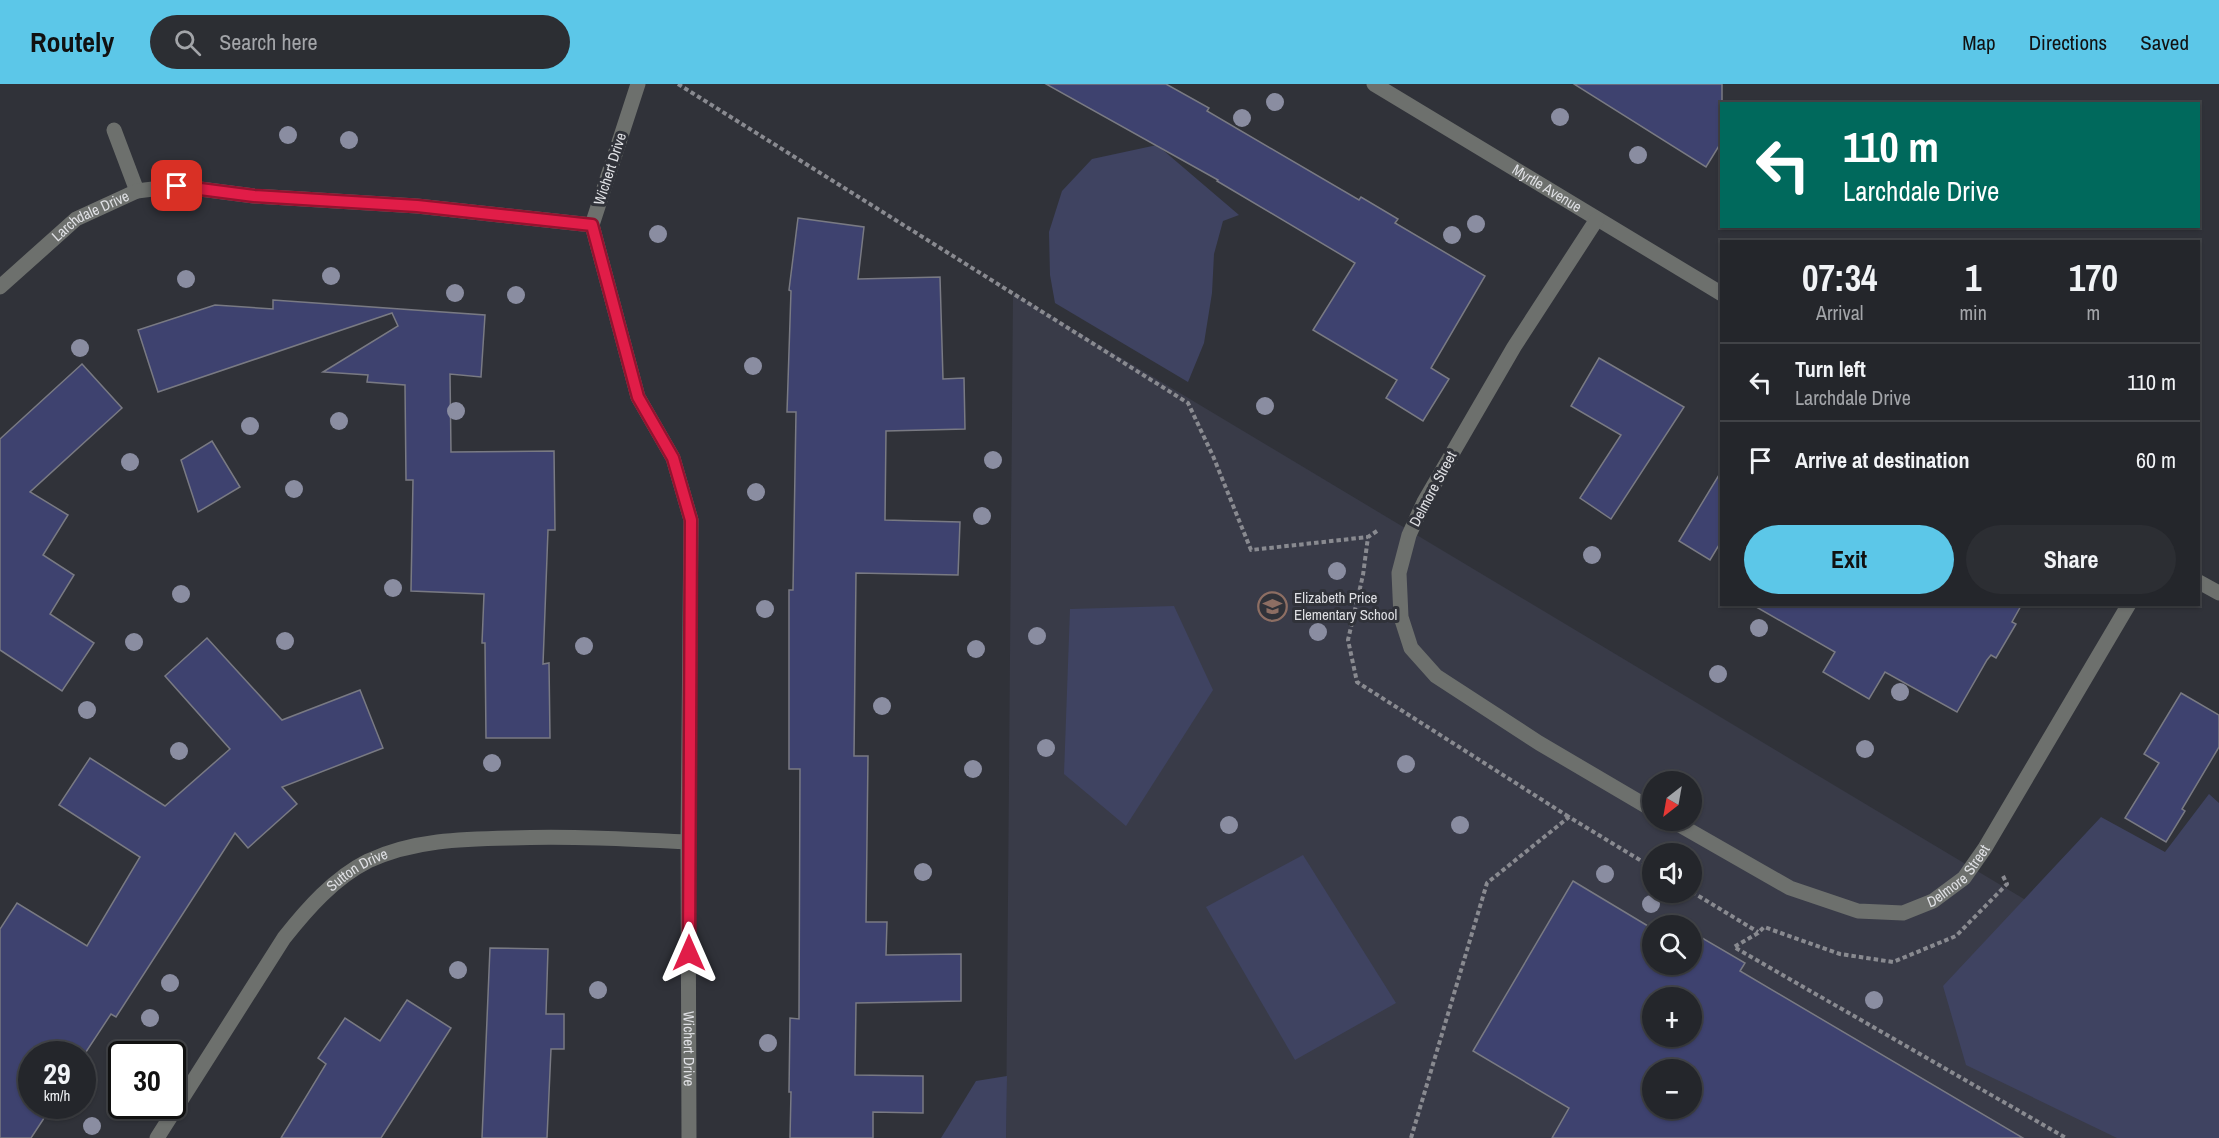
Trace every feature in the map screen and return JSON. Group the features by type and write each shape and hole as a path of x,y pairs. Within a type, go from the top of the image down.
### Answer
{"street":[{"name":"Wichert Drive","path":"638,84 592,225 638,397 673,458 691,520 688,842 689,1138"},
{"name":"Myrtle Avenue","path":"1374,84 1720,293"},
{"path":"114,130 137,191"},
{"name":"Larchdale Drive","path":"0,286 76,219 137,191 177,186 254,196 417,206 592,225"},
{"name":"Delmore Street","path":"1597,219 1514,347 1424,502 1409,535 1399,573 1401,617 1411,648 1436,676 1539,743 1642,804"},
{"path":"2200,583 2219,593"},
{"name":"Delmore Street","path":"1690,831 1790,888 1858,910 1903,913 1933,901 1964,878 1985,848 2128,606"},
{"name":"Sutton Drive","path":"157,1138 284,938 307,909 334,884 367,862 414,845 447,839 576,836 688,842"}],"path":[{"path":"678,84 1188,403 1213,456 1251,550 1368,537"},
{"path":"1411,1138 1487,883 1569,817 1642,861"},
{"path":"1985,848 2007,884 1956,936 1893,962 1840,954 1764,927 1734,947 2066,1138"},
{"path":"1702,898 1758,933"}],"shaded area":[{"path":"1157,145 1239,215 1223,221 1214,254 1212,293 1204,343 1188,382 1055,303 1050,275 1049,232 1062,191 1092,159"},
{"name":"Elizabeth Price Elementary School","path":"1013,293 2219,1016 2175,1138 1006,1138"},
{"path":"1174,606 1213,690 1126,826 1064,774 1070,609"},
{"path":"2209,794 2219,803 2219,1138 2117,1138 1966,1065 1943,986 2101,817 2165,852"},
{"path":"1303,855 1396,1003 1295,1060 1206,907"},
{"path":"1007,1076 1006,1138 941,1138 976,1081"}],"building":[{"path":"1046,84 1166,84 1209,108 1207,111 1359,200 1361,197 1398,219 1395,223 1485,276 1431,368 1449,379 1423,421 1386,398 1397,380 1313,330 1355,263 1218,180"},
{"path":"1574,84 1722,84 1720,144 1706,167"},
{"path":"798,218 864,227 858,279 940,277 943,379 964,378 965,429 886,431 885,520 960,522 958,575 856,573 854,756 868,756 866,922 887,922 886,955 961,954 961,1001 856,1003 855,1075 923,1076 923,1113 873,1112 873,1138 790,1138 790,1018 799,1019 800,769 789,769 789,590 793,590 796,412 787,412 791,291 789,290"},
{"path":"273,300 485,315 481,377 450,374 451,452 554,451 555,530 548,530 543,664 549,663 550,738 486,738 485,643 482,643 484,594 411,591 413,480 406,480 405,385 367,382 368,375 323,372 398,326 392,313 158,392 138,330 215,305 273,309"},
{"path":"1599,358 1684,407 1611,519 1580,498 1621,435 1571,406"},
{"path":"82,364 122,408 30,492 68,515 43,555 74,575 50,614 94,643 62,691 0,650 0,439"},
{"path":"212,441 240,487 198,512 181,460"},
{"path":"1720,473 1720,543 1710,560 1679,541"},
{"path":"1754,606 2021,606 2012,622 2016,624 1996,658 1991,655 1987,660 1957,712 1885,672 1869,699 1823,672 1835,652"},
{"path":"207,638 282,720 360,690 383,748 282,787 297,804 248,848 235,833 116,1017 111,1014 93,1041 18,1041 18,1119 43,1119 31,1138 0,1138 0,929 17,903 87,946 140,857 59,805 90,758 165,806 230,749 165,676"},
{"path":"2181,693 2219,715 2219,747 2182,809 2185,811 2166,842 2125,818 2159,763 2144,754"},
{"path":"1573,881 1642,922 1642,975 1702,975 1702,938 1745,963 1740,971 2023,1138 1552,1138 1569,1108 1473,1051"},
{"path":"490,948 548,949 546,1014 564,1014 564,1049 551,1049 547,1138 482,1138"},
{"path":"407,1000 451,1028 381,1138 281,1138 326,1064 318,1058 345,1018 380,1041"}],"place":[{"name":"Elizabeth Price Elementary School","path":"1273,607"}],"route":[{"path":"177,186 254,196 417,206 592,225 638,397 673,458 691,520 689,953"}]}
